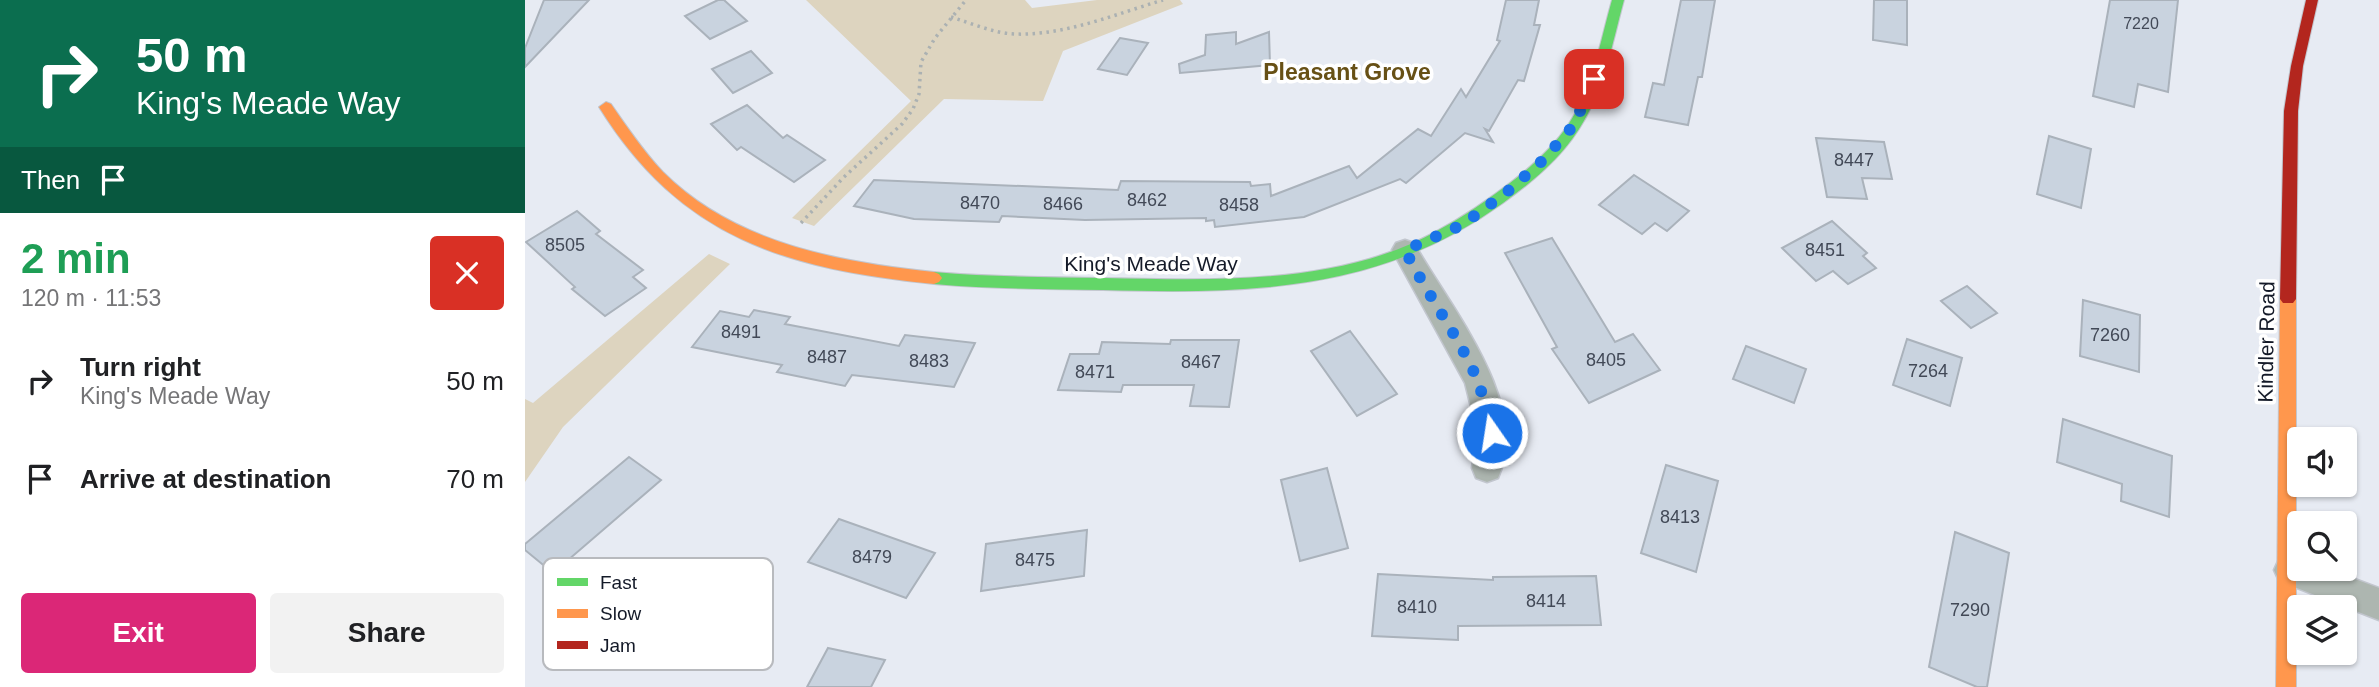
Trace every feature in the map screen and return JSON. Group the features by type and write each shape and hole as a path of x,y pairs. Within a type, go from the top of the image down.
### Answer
{"street":[{"name":"King's Meade Way","path":"606,107 655,173 721,222 779,248 837,264 939,280 1208,287 1281,282 1346,269 1405,250 1462,225 1507,192 1543,160 1574,125 1594,79 1618,0"},
{"name":"Kindler Road","path":"2288,511 2286,459 2293,90 2312,0"},
{"path":"1405,250 1421,283 1469,361 1484,398 1492,433 1487,468"},
{"name":"Kindler Road","path":"2286,687 2290,581"},
{"path":"2319,581 2379,604"}],"path":[{"path":"779,248 844,177 902,124 913,109 919,94 921,62 951,17 966,0"},
{"path":"951,17 1001,31 1031,33 1089,21 1163,0"}],"shaded area":[{"path":"806,0 1025,0 1032,8 1097,0 1180,0 1183,4 1063,51 1043,101 944,99 814,226 792,218 911,101"},
{"path":"709,254 730,264 563,427 525,482 525,399 533,403"}],"building":[{"path":"544,0 589,0 525,67 525,48"},
{"path":"718,0 724,0 747,21 710,39 685,16"},
{"path":"1506,0 1539,0 1534,25 1540,25 1524,81 1518,80 1489,131 1485,129 1493,142 1465,133 1406,183 1400,179 1304,217 1215,227 1214,220 1206,221 1206,218 1085,220 1002,216 999,222 914,219 854,206 874,180 1118,190 1121,181 1250,182 1251,186 1270,184 1271,196 1349,166 1357,178 1418,129 1431,136 1461,89 1466,97 1500,41 1497,40"},
{"path":"1681,0 1715,0 1702,77 1698,77 1688,125 1645,117 1653,83 1664,85"},
{"path":"1874,0 1907,0 1907,45 1873,40"},
{"path":"2110,0 2178,0 2168,92 2138,84 2134,107 2093,96"},
{"path":"1236,32 1236,44 1269,32 1270,65 1180,73 1179,64 1205,55 1206,35"},
{"path":"1120,38 1148,43 1127,75 1098,69"},
{"path":"751,51 772,73 733,93 712,69"},
{"path":"747,105 783,138 787,135 825,160 794,182 741,147 737,150 711,124"},
{"path":"2049,136 2091,149 2081,208 2037,194"},
{"path":"1816,138 1884,142 1892,179 1862,178 1867,199 1827,197"},
{"path":"1634,175 1689,211 1667,231 1655,223 1642,234 1599,205"},
{"path":"577,211 600,231 596,234 643,270 633,277 646,288 605,316 572,289 575,287 526,242"},
{"path":"1832,221 1867,253 1863,256 1876,268 1848,284 1833,271 1816,281 1782,248"},
{"path":"1552,238 1615,342 1633,334 1660,370 1589,403 1552,349 1557,347 1505,253"},
{"path":"1967,286 1997,313 1971,328 1941,301"},
{"path":"2083,300 2140,315 2139,372 2080,356"},
{"path":"754,310 790,317 785,324 899,346 905,335 975,343 954,387 852,375 845,386 777,372 782,365 692,347 720,311 749,317"},
{"path":"1350,331 1397,394 1357,416 1311,351"},
{"path":"1907,339 1962,358 1950,406 1893,385"},
{"path":"1171,340 1239,340 1229,407 1190,406 1194,385 1123,385 1121,392 1058,390 1070,354 1099,354 1102,342 1170,344"},
{"path":"1746,346 1806,369 1794,403 1733,379"},
{"path":"2063,419 2172,456 2169,517 2121,501 2122,484 2057,462"},
{"path":"629,457 661,480 570,558 543,558 543,565 525,550 525,544"},
{"path":"1666,465 1718,481 1696,572 1641,553"},
{"path":"1327,468 1348,548 1300,561 1281,480"},
{"path":"839,519 935,553 906,598 808,562"},
{"path":"1087,530 1084,576 981,591 986,544"},
{"path":"1955,532 2009,553 1987,687 1977,687 1929,667"},
{"path":"1378,574 1493,580 1493,577 1596,576 1601,625 1458,626 1458,640 1372,636"},
{"path":"828,648 885,660 871,687 807,687"}],"traffic: fast":[{"path":"934,278 1149,285 1259,283 1366,265 1417,247 1466,223 1521,182 1562,143 1590,96 1618,0"}],"traffic: slow":[{"path":"606,107 649,166 666,183 694,206 725,225 757,240 827,262 934,278"},
{"path":"2286,687 2288,299"}],"traffic: jam":[{"path":"2288,299 2291,111 2297,66 2312,0"}],"district":[{"name":"Pleasant Grove","path":"1347,72"}],"route":[{"path":"1492,433 1484,398 1469,361 1421,283 1405,250 1462,225 1507,192 1543,160 1574,125 1594,79"}]}
